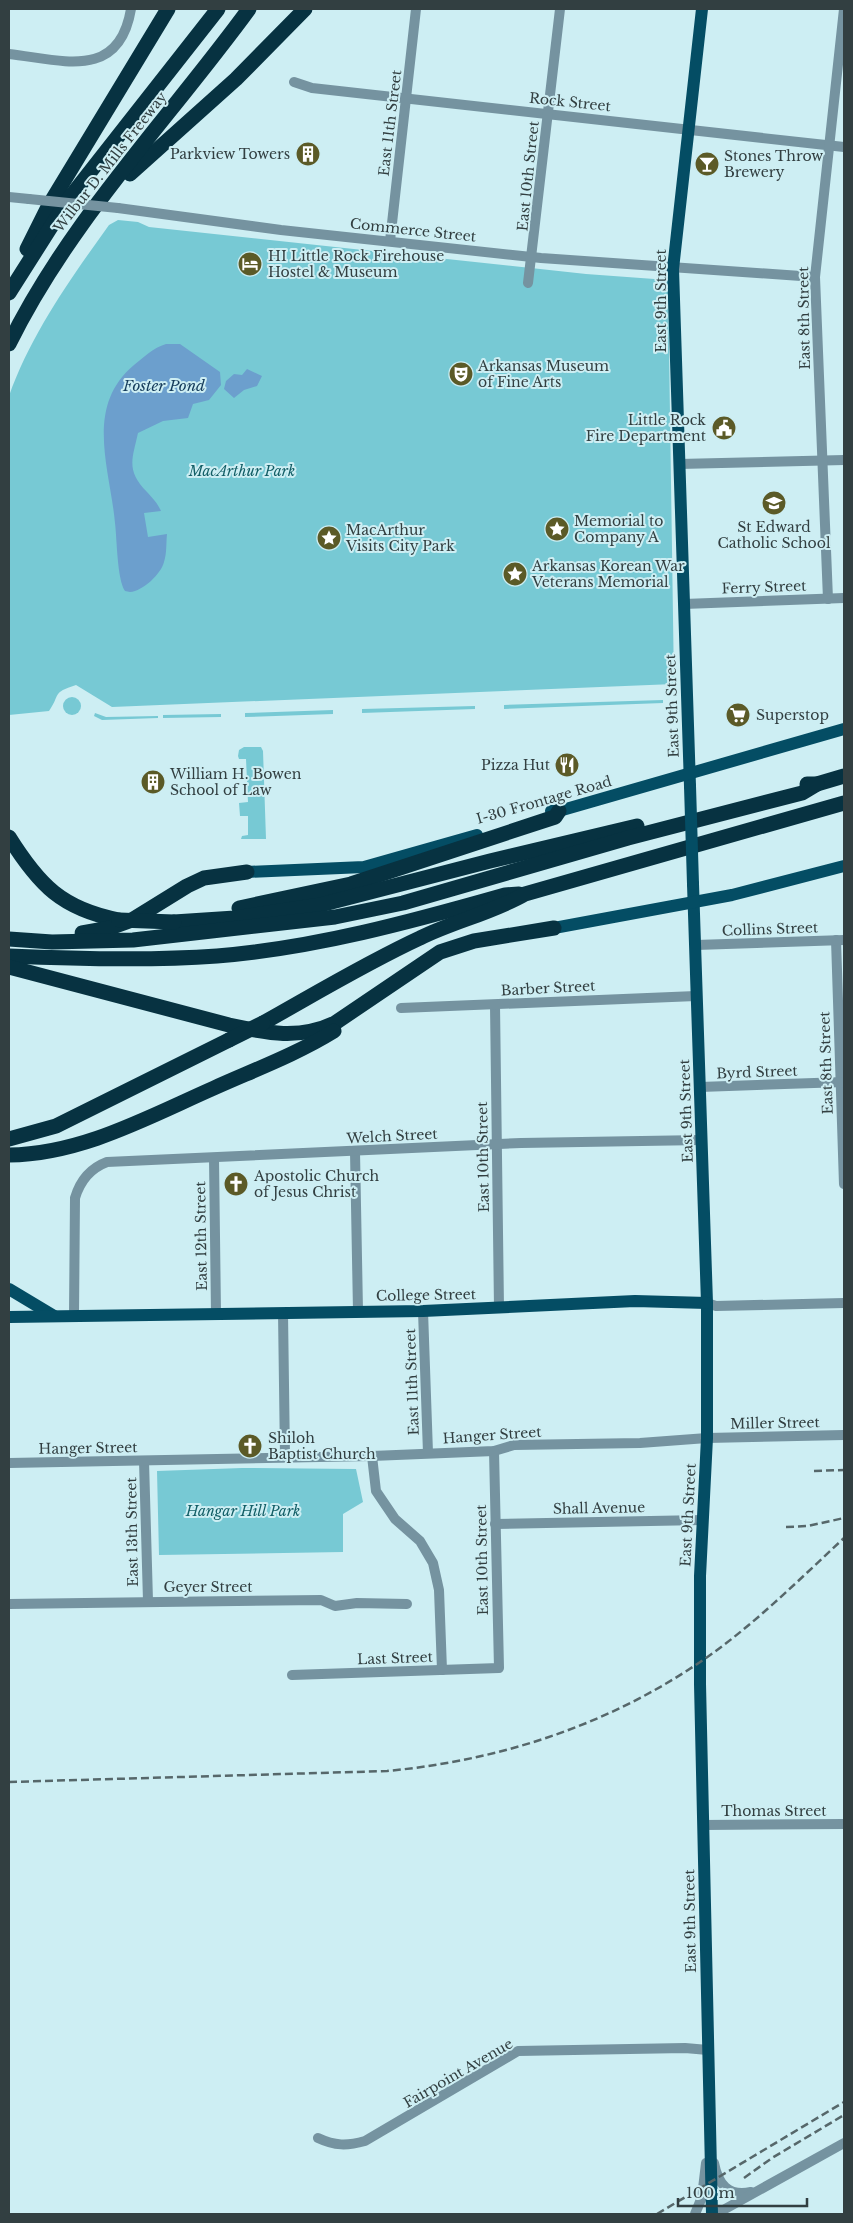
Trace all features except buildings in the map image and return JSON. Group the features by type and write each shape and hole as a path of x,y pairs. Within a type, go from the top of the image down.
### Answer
{"highway":[{"path":"9,292 36,228 168,9"},
{"name":"Wilbur D. Mills Freeway","path":"9,292 68,200 218,9"},
{"name":"Wilbur D. Mills Freeway","path":"9,344 42,282 102,198 249,9"},
{"path":"102,198 236,79 306,9"},
{"path":"9,837 28,868 49,889 70,904 95,915 120,920 174,922 235,918 320,905 791,787 817,784 844,776"},
{"path":"9,939 52,942 133,940 335,918 403,904 628,838 802,793 817,784"},
{"path":"9,1139 56,1126 229,1040 420,938 450,924 503,906 525,894 844,803"},
{"path":"174,922 351,884 555,817 559,811"},
{"path":"9,935 73,934 110,928 132,920 187,886 204,878 247,872"},
{"path":"9,956 106,960 188,958 253,952 366,932 505,895 525,894"},
{"path":"9,967 229,1025 278,1035 306,1034 320,1030 361,1007 432,956 457,946 554,928"},
{"path":"9,1155 45,1152 84,1143 299,1051 347,1023 395,982"}],"main road":[{"name":"East 9th Street","path":"702,9 673,268 707,1303 707,1438 702,1520 700,1684 712,2214"},
{"name":"I-30 Frontage Road","path":"247,872 364,867 468,838 552,811 559,811 690,780 844,729"},
{"path":"554,928 763,889 844,866"},
{"path":"11,1317 12,1292 54,1316"},
{"name":"College Street","path":"11,1317 423,1311 635,1301 707,1303"}],"street":[{"path":"9,54 83,63 100,59 125,34 131,9"},
{"name":"East 11th Street","path":"390,241 416,9"},
{"name":"East 10th Street","path":"533,257 560,9"},
{"name":"East 8th Street","path":"828,599 815,277 844,9"},
{"name":"Rock Street","path":"294,82 312,88 844,146"},
{"name":"Commerce Street","path":"9,197 118,208 281,230 533,257 815,277"},
{"path":"528,283 533,257"},
{"path":"680,464 844,460"},
{"name":"Ferry Street","path":"684,604 844,598"},
{"name":"East 8th Street","path":"840,940 844,1184"},
{"name":"Collins Street","path":"696,945 840,940"},
{"name":"Barber Street","path":"402,1008 696,996"},
{"name":"East 10th Street","path":"495,1005 499,1308"},
{"name":"Byrd Street","path":"700,1087 843,1083"},
{"name":"Welch Street","path":"74,1316 74,1202 78,1189 88,1174 103,1163 116,1160 214,1158 497,1145 702,1140"},
{"path":"355,1152 358,1311"},
{"name":"East 12th Street","path":"214,1158 216,1314"},
{"name":"College Street","path":"707,1303 716,1306 844,1303"},
{"name":"East 11th Street","path":"423,1311 428,1453"},
{"path":"283,1313 285,1457"},
{"name":"Miller Street","path":"707,1438 844,1435"},
{"name":"Hanger Street","path":"9,1464 372,1456 494,1451 514,1445 640,1443 707,1438"},
{"name":"East 10th Street","path":"494,1451 499,1668"},
{"path":"372,1456 376,1491 395,1519 420,1541 433,1563 440,1590 442,1670"},
{"name":"East 13th Street","path":"144,1461 148,1602"},
{"name":"Shall Avenue","path":"496,1524 702,1520"},
{"name":"Geyer Street","path":"9,1604 321,1600 335,1606 358,1603 407,1604"},
{"name":"Last Street","path":"292,1675 499,1668"},
{"name":"Thomas Street","path":"703,1826 844,1824"},
{"name":"Fairpoint Avenue","path":"318,2138 332,2145 354,2144 365,2141 518,2051 685,2048 708,2050"},
{"path":"710,2138 716,2174 722,2186 738,2194 758,2190"},
{"path":"695,2214 702,2197 710,2138"},
{"path":"716,2214 844,2142"}],"green space":[{"name":"MacArthur Park","path":"118,220 138,222 149,227 586,274 668,280 674,684 112,707 76,685 60,692 49,711 9,715 9,396 18,373 53,307 109,225"},
{"path":"68,697 76,697 81,702 79,713 68,715 63,710 63,702"},
{"path":"663,700 663,703 504,709 504,705"},
{"path":"475,706 475,709 362,713 362,709"},
{"path":"333,710 333,714 245,717 245,713"},
{"path":"95,713 106,717 158,716 158,718 102,720 94,716"},
{"path":"221,714 221,717 163,718 163,715"},
{"path":"244,747 261,747 263,751 266,839 241,839 242,836 248,835 248,816 240,816 239,803 248,802 246,759 239,759 238,756 239,750"},
{"name":"Hangar Hill Park","path":"242,1468 356,1469 363,1502 343,1514 343,1552 159,1555 157,1471"}],"water":[{"name":"Foster Pond","path":"166,344 180,344 220,372 221,385 209,400 193,404 188,418 163,421 138,433 132,464 133,471 140,484 161,511 144,513 148,537 167,534 165,559 159,572 146,585 130,592 125,591 120,578 104,439 105,419 109,400 119,382 145,356"},
{"path":"247,369 262,376 257,386 244,390 234,398 224,389 226,381 234,374 242,375"}],"railway":[{"path":"814,1471 844,1470"},
{"path":"786,1527 808,1526 844,1518"},
{"path":"9,1782 387,1771 431,1766 517,1747 599,1718 638,1699 676,1677 713,1653 747,1626 844,1538"},
{"path":"657,2214 844,2102"},
{"path":"744,2178 772,2158 844,2115"}],"place":[{"name":"Parkview Towers","path":"308,154"},
{"name":"Stones Throw Brewery","path":"707,164"},
{"name":"HI Little Rock Firehouse Hostel & Museum","path":"250,264"},
{"name":"Arkansas Museum of Fine Arts","path":"461,374"},
{"name":"Little Rock Fire Department","path":"724,428"},
{"name":"St Edward Catholic School","path":"774,503"},
{"name":"Memorial to Company A","path":"557,529"},
{"name":"MacArthur Visits City Park","path":"329,538"},
{"name":"Arkansas Korean War Veterans Memorial","path":"515,574"},
{"name":"Superstop","path":"738,715"},
{"name":"Pizza Hut","path":"567,765"},
{"name":"William H. Bowen School of Law","path":"153,782"},
{"name":"Apostolic Church of Jesus Christ","path":"236,1184"},
{"name":"Shiloh Baptist Church","path":"250,1446"}]}
